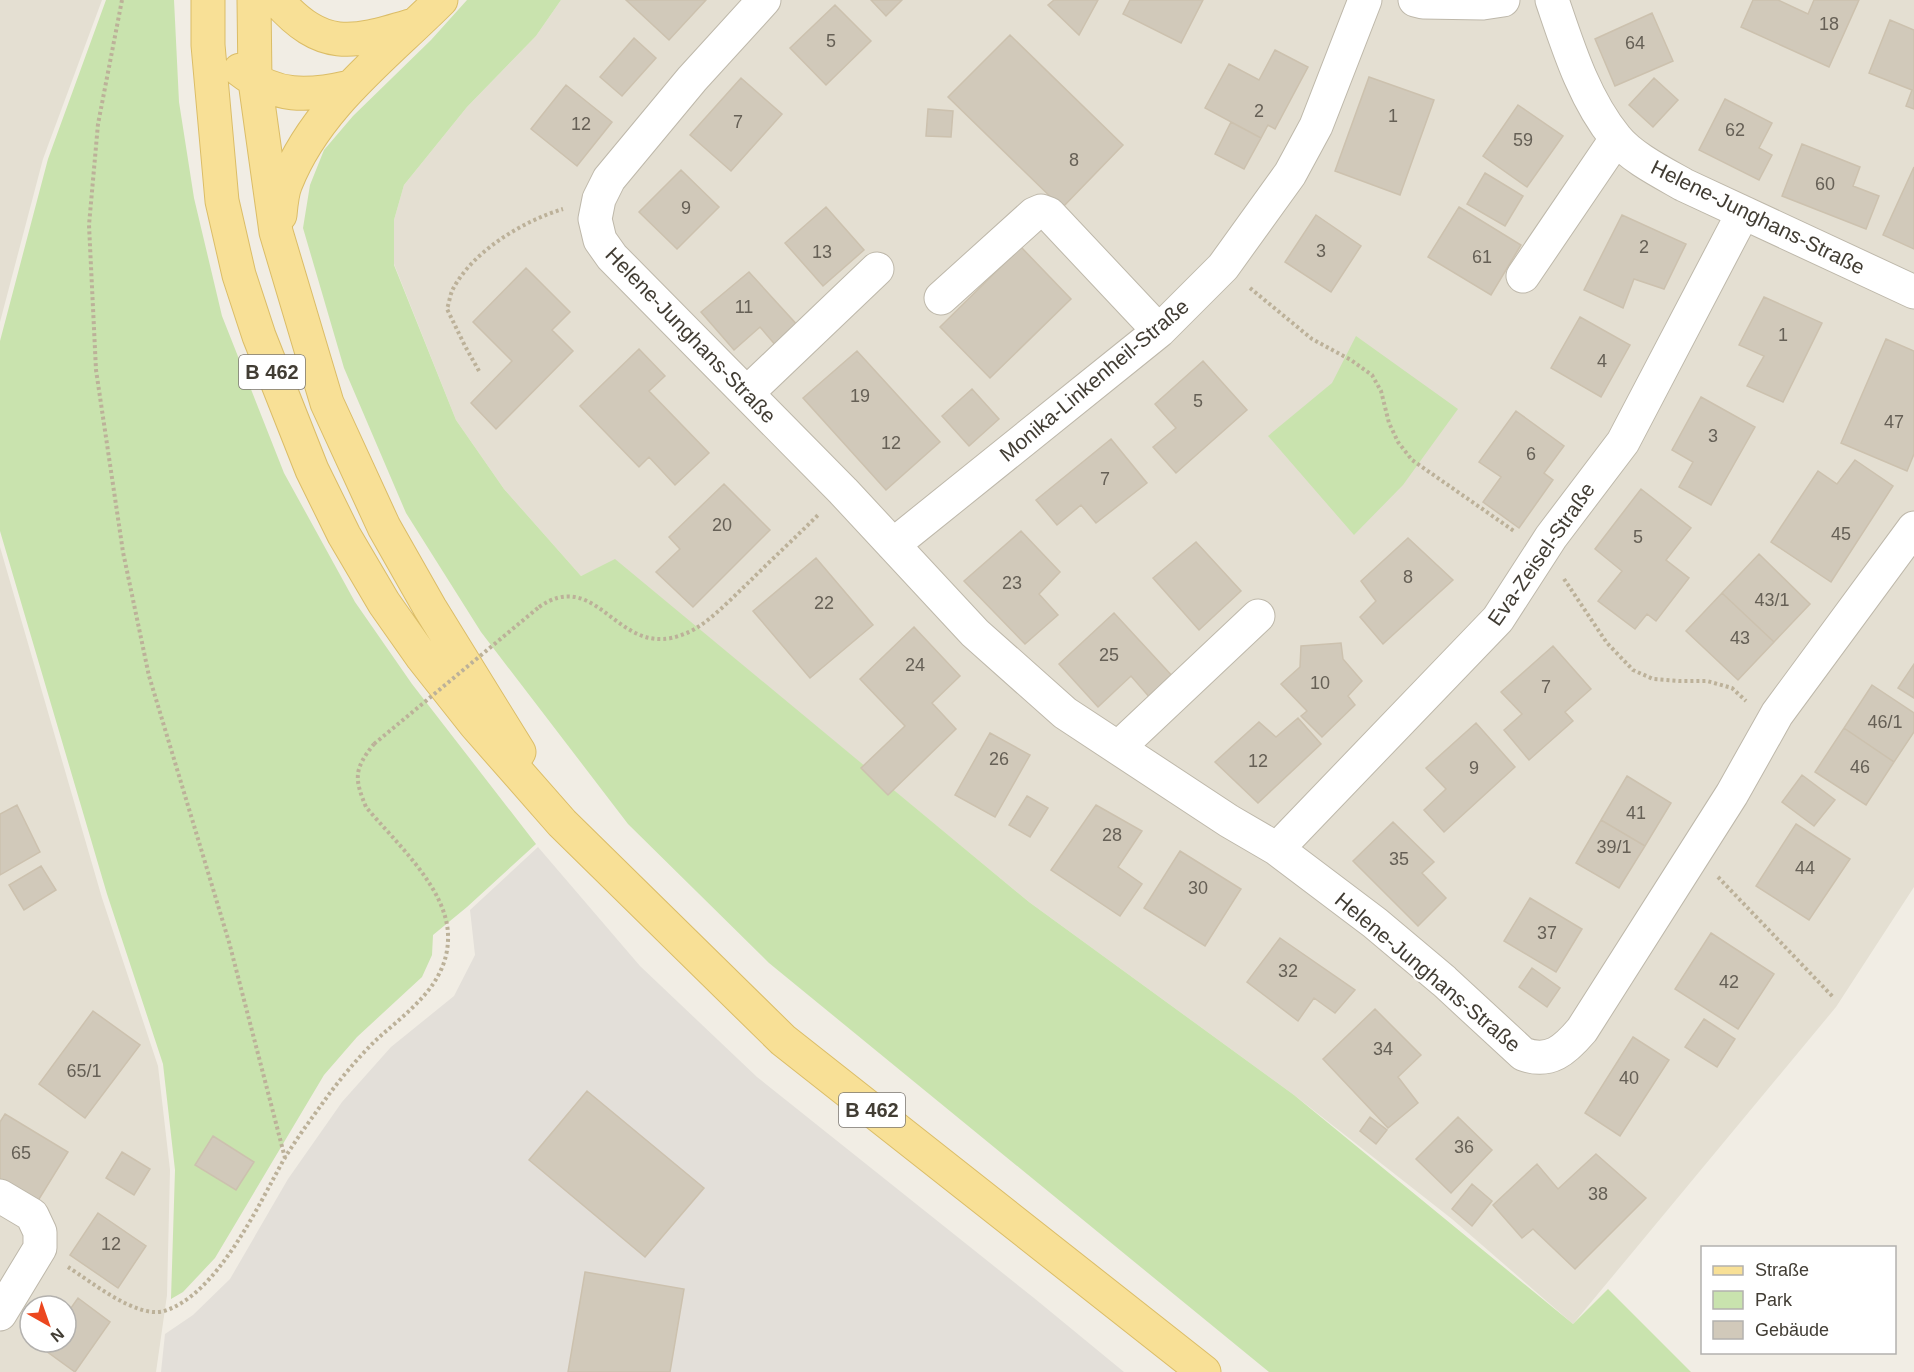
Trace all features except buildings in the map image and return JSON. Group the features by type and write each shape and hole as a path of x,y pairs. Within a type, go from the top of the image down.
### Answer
{"main road":[{"name":"B 462","path":"207,0 208,45 222,201 239,275 259,336 312,470 345,535 384,603 422,657 475,724 562,823 783,1040 1204,1372"},
{"name":"B 462","path":"254,0 255,81 276,232 327,403 384,527 430,608 562,823"},
{"path":"278,0 293,18 318,33 342,40 371,38 418,23"},
{"path":"276,232 285,185 312,133 351,87 441,0"},
{"path":"208,45 255,81 278,91 302,94 324,93 351,87"}],"street":[{"name":"Helene-Junghans-Straße","path":"764,0 692,79 609,179 598,199 595,219 600,240 612,257 843,491 975,633 1065,713 1229,821 1276,849 1375,923 1444,981 1523,1054 1533,1058 1544,1058 1558,1053 1570,1044 1581,1030 1732,794 1770,724 1914,528"},
{"name":"Monika-Linkenheil-Straße","path":"893,545 1159,331 1223,267 1290,174 1316,126 1365,0"},
{"path":"1415,0 1483,3 1503,0"},
{"name":"Helene-Junghans-Straße","path":"1552,0 1568,47 1596,108 1616,139 1648,165 1684,185 1914,292"},
{"path":"1523,276 1616,139"},
{"path":"941,298 1034,214 1041,211 1049,214 1159,331"},
{"name":"Eva-Zeisel-Straße","path":"1276,849 1498,619 1551,537 1623,442 1743,213"},
{"path":"747,393 877,269"},
{"path":"1118,748 1258,616"},
{"path":"0,1196 32,1215 40,1232 39,1248 0,1314"}],"path":[{"path":"122,0 98,124 89,225 96,370 123,552 149,676 229,942 285,1158"},
{"path":"479,371 447,309 452,292 469,266 497,242 543,215 598,199"},
{"path":"1223,267 1312,339 1351,360 1372,375 1381,391 1389,423 1398,442 1412,460 1542,551 1568,584 1607,643 1633,670 1653,679 1707,681 1732,688 1770,724"},
{"path":"39,1248 121,1302 141,1310 163,1312 188,1300 223,1264 285,1158 351,1066 418,1003 446,962 448,934 444,913 435,890 366,807 359,790 357,773 362,759 374,744 551,599 566,595 580,598 622,626 644,637 663,639 697,628 726,604 843,491"},
{"path":"1694,853 1834,998"}],"shaded area":[{"path":"0,0 102,0 43,159 0,322"},
{"path":"561,0 1914,0 1914,887 1836,1007 1573,1324 1452,1219 1294,1095 1029,902 615,560 581,576 504,489 456,420 394,264 394,220 404,185 467,107 536,36"},
{"path":"0,547 102,898 158,1066 170,1170 167,1295 156,1372 0,1372"},
{"path":"538,847 640,966 757,1077 1124,1372 161,1372 165,1334 193,1315 230,1279 288,1179 342,1102 391,1047 454,996 475,955 470,910"}],"green space":[{"path":"106,0 174,0 179,102 194,198 222,316 284,473 355,602 412,684 536,844 433,935 432,955 422,977 357,1037 324,1075 215,1258 183,1292 171,1299 175,1170 163,1064 107,894 0,531 0,341 48,159"},
{"path":"467,0 561,0 536,36 467,107 404,185 394,220 394,265 456,420 504,489 581,576 615,559 1029,902 1294,1095 1573,1324 1608,1289 1691,1372 1269,1372 769,963 628,824 481,632 406,513 344,368 303,228 310,185 324,150 353,116 431,40"},
{"path":"1356,336 1458,409 1403,485 1354,535 1268,436 1332,383"}]}
